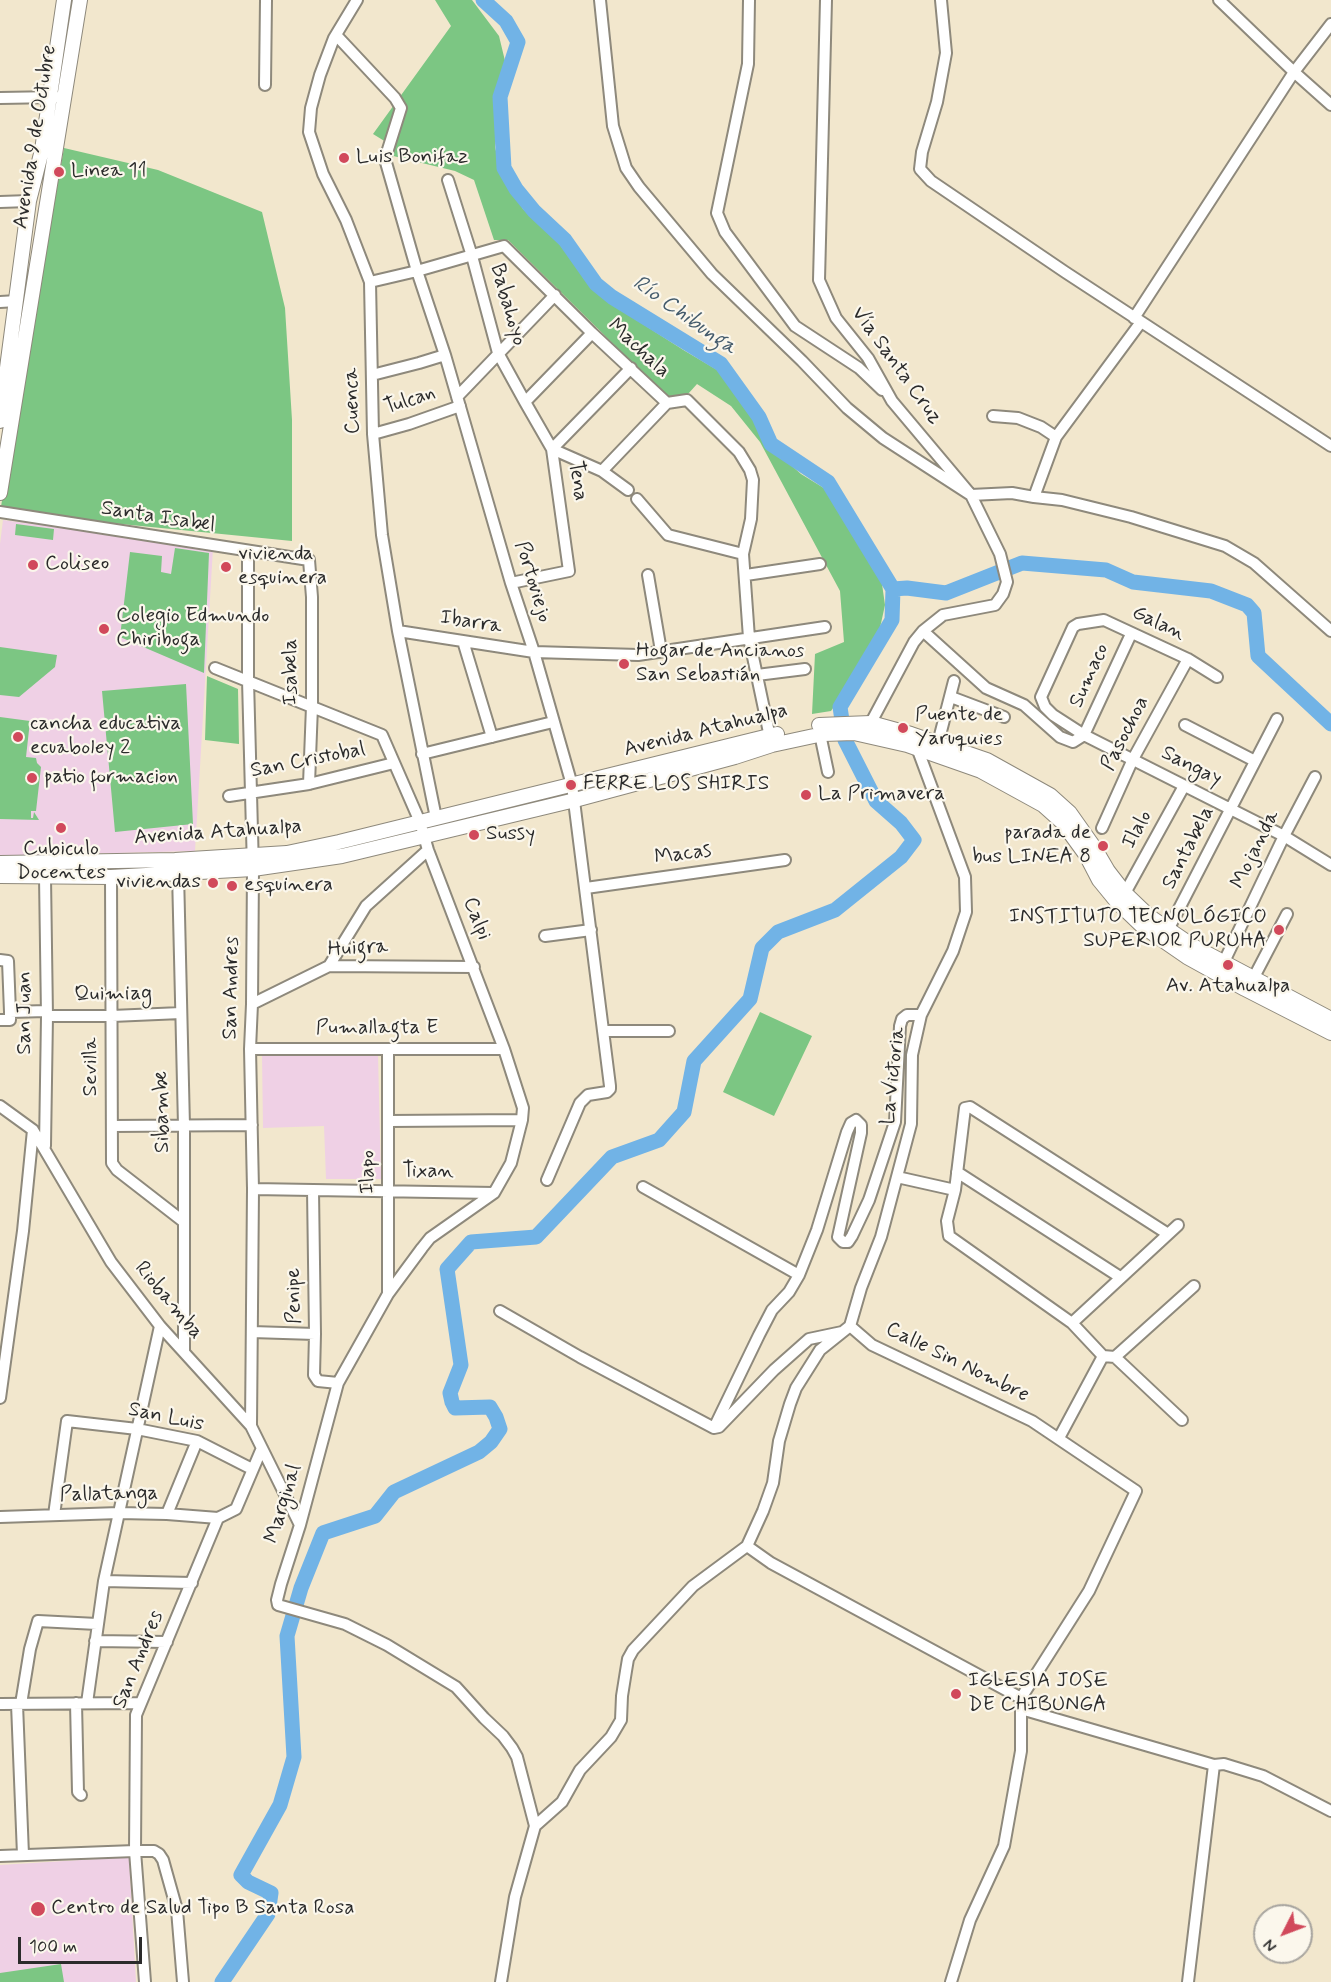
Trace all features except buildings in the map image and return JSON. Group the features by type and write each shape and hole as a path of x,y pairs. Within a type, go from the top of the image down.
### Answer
{"main road":[{"name":"Avenida 9 de Octubre","path":"0,493 6,402 29,201 42,150 64,0"},
{"name":"Avenida 9 de Octubre","path":"0,421 41,235 80,0"},
{"name":"Avenida Atahualpa","path":"861,728 981,771 1043,806 1062,822 1086,855 1099,880 1142,926 1187,957 1253,980 1329,1025"},
{"name":"Avenida Atahualpa","path":"0,876 111,877 253,869 342,856 422,828 436,818 770,740 821,731 861,728 911,734 987,760 1050,795 1070,813 1108,871 1125,893 1149,916 1221,968 1329,1025"},
{"name":"Avenida Atahualpa","path":"0,863 175,860 287,853 575,800 735,756 770,740"}],"street":[{"path":"265,86 266,0"},
{"name":"Cuenca","path":"357,0 336,35 320,75 311,108 309,132 323,174 346,220 370,282 373,434 382,535 398,631 436,818"},
{"path":"600,0 613,126 626,168 639,188 712,274 847,408 883,438 971,495 1012,493 1062,500 1131,517 1225,546 1254,563 1331,631"},
{"path":"749,0 748,64 717,213 725,232 795,326 859,368 892,401"},
{"name":"Vía Santa Cruz","path":"826,0 819,280 836,318 868,358 892,401 971,495 1000,554 1007,582 1003,594 994,605 943,615 923,631 861,728"},
{"path":"941,0 946,52 937,102 922,152 920,169 931,181 1331,447"},
{"path":"1219,0 1331,105"},
{"path":"1034,497 1056,437 1137,320 1294,72 1331,24"},
{"name":"Portoviejo","path":"336,35 395,98 401,108 385,159 417,271 459,401 511,583 534,652 575,800 610,1089 607,1092 584,1098 547,1180"},
{"path":"0,98 50,96 65,98"},
{"name":"Babahoyo","path":"448,180 472,256 498,353 552,449"},
{"path":"0,202 29,201"},
{"name":"Machala","path":"370,282 504,246 667,404 687,400 739,452 753,480 751,519 743,554 749,638 770,740"},
{"name":"Tulcan","path":"373,434 409,424 459,401 498,353 555,295"},
{"path":"0,302 17,301"},
{"path":"525,402 592,333"},
{"path":"372,375 445,355"},
{"name":"Tena","path":"511,583 569,571 552,449 631,368"},
{"path":"602,471 667,404"},
{"path":"993,416 1018,418 1041,427 1056,437"},
{"path":"552,449 602,471 628,490"},
{"path":"637,499 668,535 743,554"},
{"name":"Santa Isabel","path":"0,512 309,560"},
{"name":"San Andres","path":"248,552 248,680 253,869 250,1049 253,1189 251,1425"},
{"name":"Isabela","path":"309,560 312,597 309,784"},
{"path":"746,575 820,564"},
{"path":"648,575 661,651"},
{"name":"Galan","path":"1041,697 1073,627 1078,624 1104,620 1188,659 1217,677"},
{"name":"Ibarra","path":"398,631 534,652 638,655 825,627"},
{"path":"923,631 986,688 1024,705 1060,737 1073,742 1084,735"},
{"name":"Sumaco","path":"1084,735 1131,634"},
{"path":"463,641 492,737"},
{"name":"Pasochoa","path":"1102,828 1133,759 1188,659"},
{"path":"215,668 312,706"},
{"path":"757,675 805,669"},
{"path":"938,743 954,681"},
{"path":"951,697 1004,717"},
{"name":"Sangay","path":"1041,697 1045,707 1053,715 1084,735 1231,808 1284,836 1331,865"},
{"name":"Calpi","path":"312,706 382,735 422,828 428,850 504,1048 522,1108 522,1120"},
{"name":"Santabela","path":"1168,930 1277,719"},
{"path":"422,754 554,722"},
{"path":"1185,725 1255,761"},
{"path":"821,731 828,772"},
{"name":"La Victoria","path":"846,1329 881,1237 911,1124 912,1054 921,1015 953,951 966,912 965,877 911,734"},
{"name":"San Cristobal","path":"229,796 309,784 394,763"},
{"name":"Mojanda","path":"1221,968 1284,836 1316,777"},
{"name":"Ilalo","path":"1125,893 1184,786"},
{"path":"329,966 366,906 428,850"},
{"name":"Macas","path":"586,888 785,860"},
{"name":"Sibambe","path":"178,873 184,1126 183,1351"},
{"name":"San Juan","path":"45,877 45,1148"},
{"name":"Sevilla","path":"111,877 113,1166 184,1222"},
{"path":"1253,980 1287,914"},
{"path":"545,936 591,930"},
{"path":"4,960 6,1017"},
{"name":"Huigra","path":"252,1004 329,966 474,967"},
{"name":"Quimiag","path":"6,1017 46,1014 111,1016 181,1013"},
{"path":"714,1428 772,1310 789,1292 800,1275 817,1230 847,1132 851,1123 856,1120 861,1125 861,1133 838,1237 843,1242 848,1242 852,1236 869,1200 895,1122 902,1019 907,1015 921,1015"},
{"path":"603,1031 669,1031"},
{"name":"Pumallagta E","path":"250,1049 504,1048"},
{"name":"Ilapo","path":"388,1049 388,1294"},
{"name":"Riobamba","path":"0,1106 33,1130 111,1262 160,1326 251,1425 300,1525"},
{"path":"1168,1234 970,1107 965,1108 955,1190 947,1221 949,1236 1072,1323 1182,1420"},
{"path":"388,1121 522,1120"},
{"name":"Marginal","path":"522,1120 511,1163 494,1192 430,1238 388,1294 338,1383 300,1525 277,1600 281,1607 345,1624 387,1645 456,1687 503,1736 517,1756 535,1826"},
{"path":"112,1126 252,1125"},
{"path":"0,1398 23,1231 33,1130"},
{"path":"957,1172 1120,1277"},
{"path":"897,1177 955,1190"},
{"path":"643,1187 800,1275"},
{"name":"Tixan","path":"253,1189 494,1192"},
{"name":"Penipe","path":"313,1190 314,1375 318,1381 338,1383"},
{"path":"1072,1323 1178,1225"},
{"path":"1059,1438 1109,1357 1194,1286"},
{"path":"0,1309 11,1312"},
{"path":"500,1311 714,1428 719,1427 774,1370 809,1339 846,1329"},
{"path":"81,1795 78,1792 81,1703 95,1641 104,1581 160,1326"},
{"path":"501,1982 515,1897 535,1826 562,1802 580,1770 610,1737 621,1720 628,1659 633,1650 693,1586 747,1546 773,1483 779,1441 793,1395 807,1368 820,1350 846,1329"},
{"name":"Calle Sin Nombre","path":"846,1329 872,1345 1032,1421 1136,1491 1089,1591 1021,1703"},
{"path":"252,1332 315,1334"},
{"name":"San Luis","path":"54,1515 67,1421 137,1429 197,1441 252,1469"},
{"path":"167,1514 197,1441"},
{"name":"San Andres","path":"145,1982 135,1851 134,1726 140,1702 218,1518 236,1509 262,1448"},
{"name":"Pallatanga","path":"0,1517 119,1513 218,1518"},
{"path":"747,1546 771,1563 1021,1703 1214,1765 1224,1764 1263,1776 1331,1811"},
{"path":"104,1581 192,1583"},
{"path":"23,1855 19,1704 38,1621 97,1624"},
{"path":"95,1641 167,1642"},
{"path":"0,1704 140,1702"},
{"path":"951,1982 970,1920 1004,1846 1021,1751 1021,1703"},
{"path":"1188,1982 1214,1765"},
{"path":"0,1856 154,1851 163,1860 177,1910 183,1982"}],"shaded area":[{"name":"Colegio Edmundo Chiriboga","path":"3,520 213,548 195,851 0,856 0,544"},
{"path":"378,1054 381,1179 326,1179 324,1126 263,1128 262,1055"},
{"path":"129,1857 136,1982 0,1982 0,1865"}],"green space":[{"path":"435,0 472,0 499,36 506,65 497,110 495,147 502,176 523,209 553,236 586,278 613,305 724,374 783,458 801,474 827,490 856,537 882,584 885,605 878,637 856,675 831,711 812,714 815,654 844,642 840,591 760,442 731,406 697,384 688,394 668,398 508,240 494,240 474,180 455,171 381,153 386,142 373,134 451,26"},
{"path":"64,148 158,170 262,212 285,308 292,420 292,541 0,512"},
{"path":"16,524 54,529 53,540 15,535"},
{"path":"175,548 209,553 204,673 120,637 130,552 162,556 161,572 171,574"},
{"path":"0,647 57,655 55,667 19,697 0,695"},
{"path":"207,676 238,689 239,744 205,740"},
{"path":"186,684 193,824 115,832 102,691"},
{"path":"0,717 30,721 26,757 36,758 41,767 36,811 31,811 31,818 34,812 39,820 0,819"},
{"path":"760,1012 812,1036 774,1116 723,1092"},
{"path":"61,1964 64,1982 0,1982 0,1973"}],"waterway":[{"name":"Río Chibunga","path":"222,1982 268,1914 271,1893 248,1882 241,1875 280,1805 294,1757 287,1636 301,1588 323,1533 375,1516 394,1492 479,1452 491,1442 500,1429 490,1407 455,1408 452,1402 450,1393 461,1365 447,1269 471,1242 536,1237 612,1157 659,1140 684,1112 694,1061 750,999 762,948 778,932 835,910 901,857 914,840 901,823 876,801 845,740 840,707 892,620 893,589 828,482 771,444 759,417 721,364 612,297 596,284 565,240 534,211 516,189 504,168 500,97 518,42 506,21 483,0"},
{"path":"893,589 907,588 946,593 1022,563 1106,570 1133,582 1211,591 1247,605 1254,613 1258,656 1331,724"}],"place":[{"name":"Luis Bonifaz","path":"344,158"},
{"name":"Linea 11","path":"59,172"},
{"name":"Coliseo","path":"33,565"},
{"name":"vivienda esquinera","path":"226,567"},
{"name":"Colegio Edmundo Chiriboga","path":"104,629"},
{"name":"Hogar de Ancianos San Sebastián","path":"624,664"},
{"name":"Puente de Yaruquies","path":"903,728"},
{"name":"cancha educativa ecuaboley 2","path":"18,737"},
{"name":"patio formacion","path":"32,778"},
{"name":"FERRE LOS SHIRIS","path":"571,785"},
{"name":"La Primavera","path":"806,795"},
{"name":"Cubiculo Docentes","path":"61,828"},
{"name":"Sussy","path":"474,835"},
{"name":"parada de bus LINEA 8","path":"1103,846"},
{"name":"viviendas","path":"213,883"},
{"name":"esquinera","path":"232,886"},
{"name":"INSTITUTO TECNOLÓGICO SUPERIOR PURUHA","path":"1279,930"},
{"name":"Av. Atahualpa","path":"1228,965"},
{"name":"IGLESIA JOSE DE CHIBUNGA","path":"956,1694"},
{"name":"Centro de Salud Tipo B Santa Rosa","path":"38,1909"}]}
